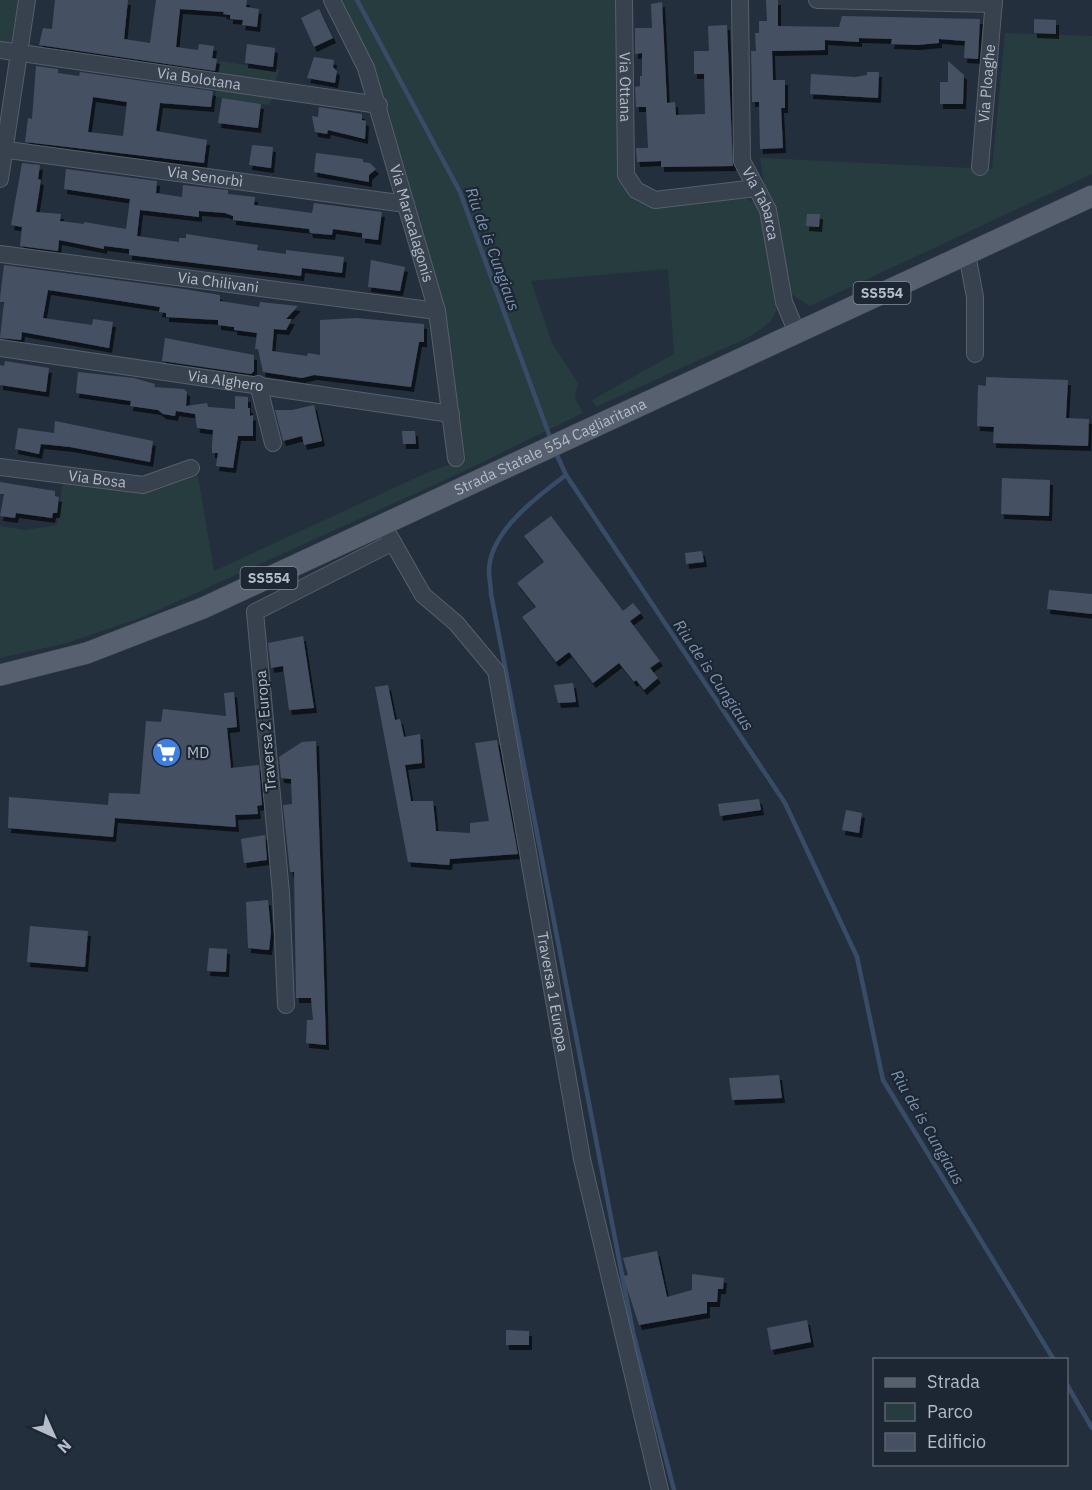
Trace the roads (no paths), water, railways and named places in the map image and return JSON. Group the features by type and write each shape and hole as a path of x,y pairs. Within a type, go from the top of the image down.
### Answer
{"main road":[{"name":"Strada Statale 554 Cagliaritana","path":"0,675 87,653 388,534 528,458 1092,196"}],"street":[{"path":"0,179 2,149 27,0"},
{"name":"Via Maracalagonis","path":"332,0 366,68 379,105 438,311 456,458"},
{"name":"Via Ottana","path":"624,0 626,175 636,190 655,200 756,188"},
{"name":"Via Tabarca","path":"740,0 742,161 768,210 783,302 797,333"},
{"path":"818,0 994,2"},
{"name":"Via Ploaghe","path":"980,167 994,2"},
{"name":"Via Bolotana","path":"0,50 379,105"},
{"name":"Via Senorbì","path":"2,149 406,204"},
{"name":"Via Chilivani","path":"0,254 438,311"},
{"path":"968,254 975,297 975,354"},
{"name":"Via Alghero","path":"0,348 451,414"},
{"path":"258,384 273,443"},
{"name":"Via Bosa","path":"0,467 143,485 191,468"},
{"name":"Traversa 2 Europa","path":"286,1005 281,892 255,612 388,534"},
{"name":"Traversa 1 Europa","path":"388,534 423,595 456,623 496,671 582,1159 660,1490"}],"waterway":[{"name":"Riu de is Cungiaus","path":"357,0 460,192 551,440"},
{"name":"Riu de is Cungiaus","path":"555,451 566,475 785,803 857,957 883,1080 1053,1358"},
{"path":"566,475 542,493 506,528 491,556 489,570 491,594 633,1332 674,1490"},
{"name":"Riu de is Cungiaus","path":"1068,1386 1092,1428"}],"place":[{"name":"MD","path":"166,753"}]}
